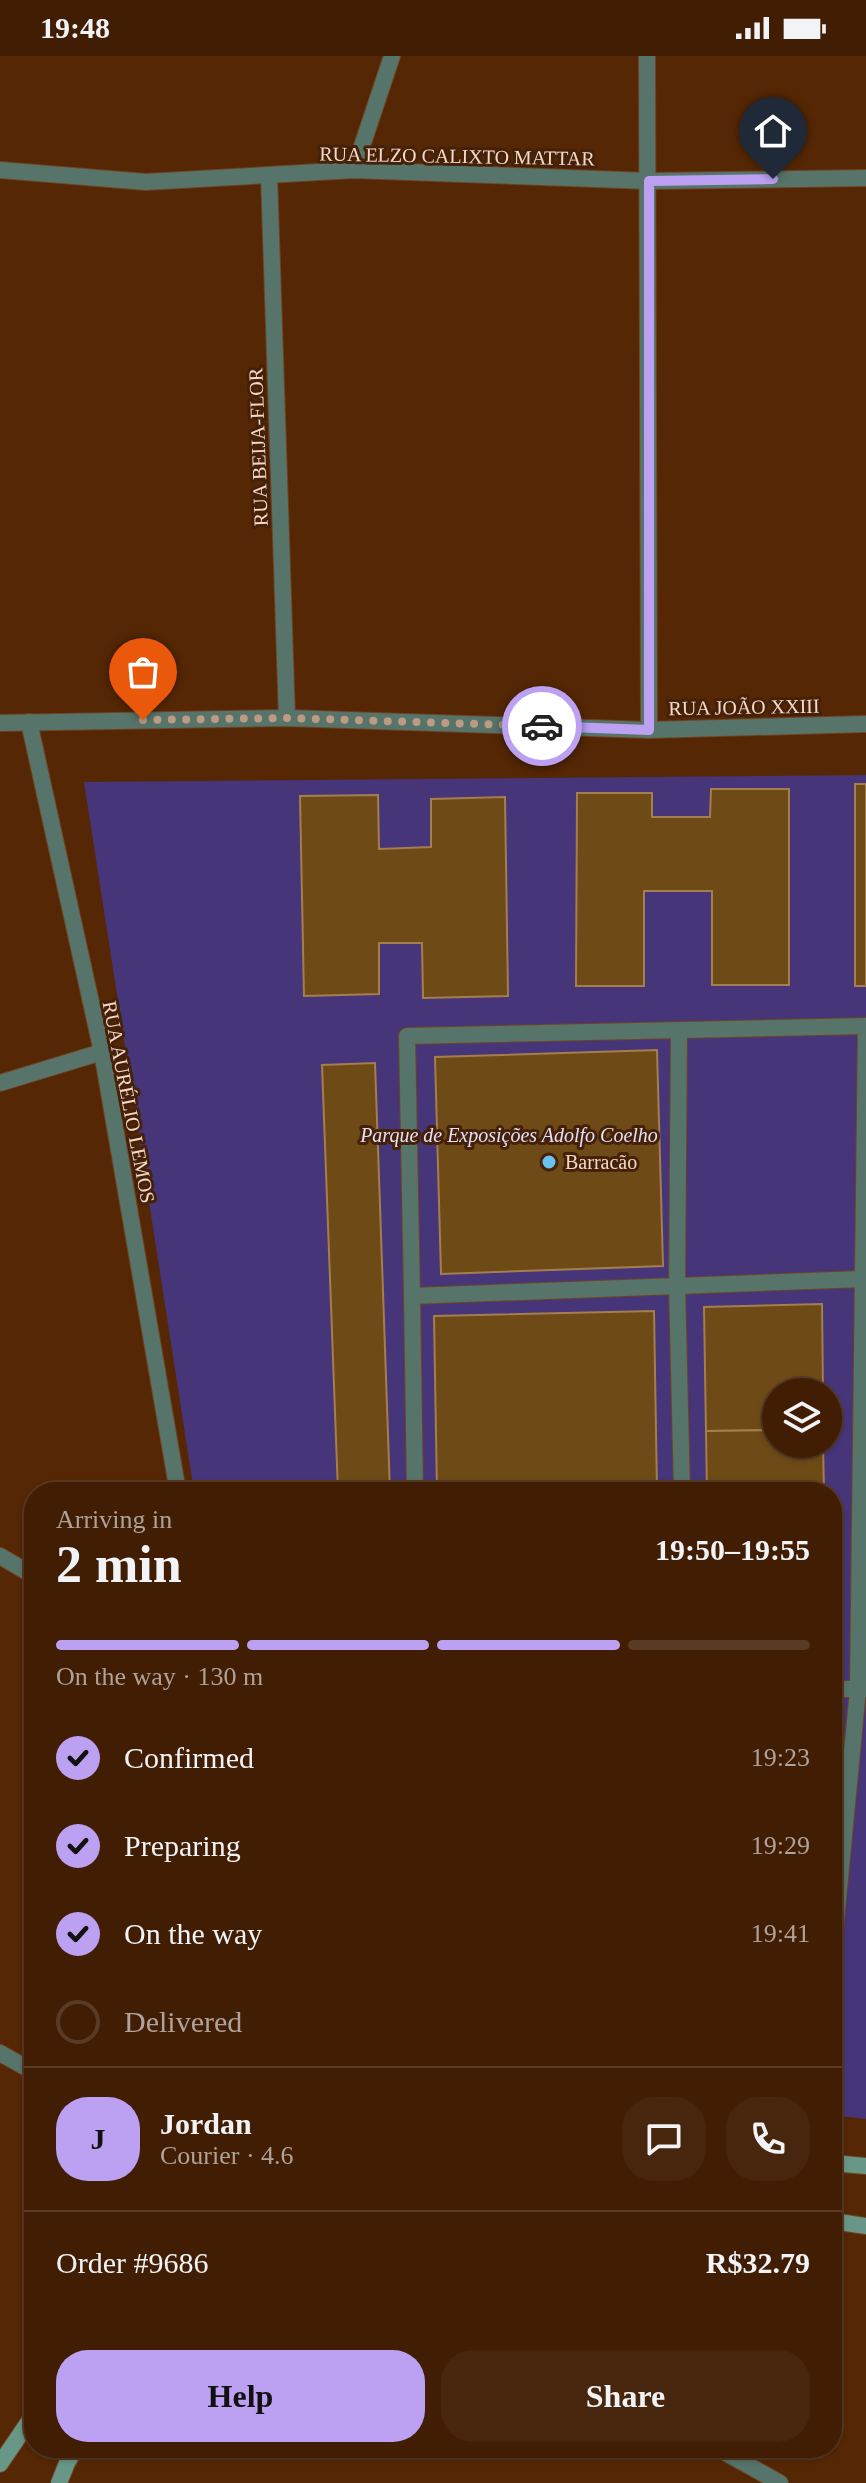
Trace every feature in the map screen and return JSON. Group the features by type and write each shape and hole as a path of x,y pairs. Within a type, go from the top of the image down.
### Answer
{"main road":[{"path":"842,2164 866,2166"},
{"path":"842,2222 866,2226"},
{"path":"0,2464 24,2429"},
{"path":"59,2483 70,2458"}],"street":[{"path":"354,170 392,56"},
{"path":"647,56 649,730"},
{"name":"RUA ELZO CALIXTO MATTAR","path":"0,170 146,182 354,170 649,181 866,178"},
{"name":"RUA BEIJA-FLOR","path":"269,176 287,718"},
{"name":"RUA JOÃO XXIII","path":"0,723 287,718 649,730 866,724"},
{"name":"RUA AURÉLIO LEMOS","path":"29,722 102,1052 176,1482"},
{"path":"415,1482 407,1036 866,1026 862,1279 862,1689 842,1871"},
{"path":"679,1031 677,1286 682,1482"},
{"path":"0,1083 102,1052"},
{"path":"412,1296 862,1279"},
{"path":"0,1556 24,1570"},
{"path":"0,2053 24,2066"},
{"path":"735,2458 780,2483"}],"green space":[{"name":"Parque de Exposições Adolfo Coelho","path":"866,775 866,2119 842,2116 842,1482 192,1482 84,782"}],"building":[{"path":"855,784 866,784 866,986 855,986"},
{"path":"711,789 789,789 789,985 712,985 712,891 644,891 644,986 576,986 577,793 652,793 652,817 710,817"},
{"path":"378,795 379,849 431,847 431,799 505,797 508,996 423,998 422,943 379,943 379,994 304,996 300,796"},
{"name":"Barracão","path":"657,1050 663,1266 441,1274 435,1057"},
{"path":"375,1063 390,1482 338,1482 322,1065"},
{"path":"822,1304 823,1378 762,1378 762,1430 706,1431 704,1307"},
{"path":"654,1311 657,1482 437,1482 434,1316"},
{"path":"762,1430 762,1458 823,1458 824,1482 707,1482 706,1431"}],"way so far":[{"path":"143,720 287,718 542,726"}],"place":[{"name":"Barracão","path":"549,1162"}],"route":[{"path":"542,726 649,730 649,181 773,179"}]}
